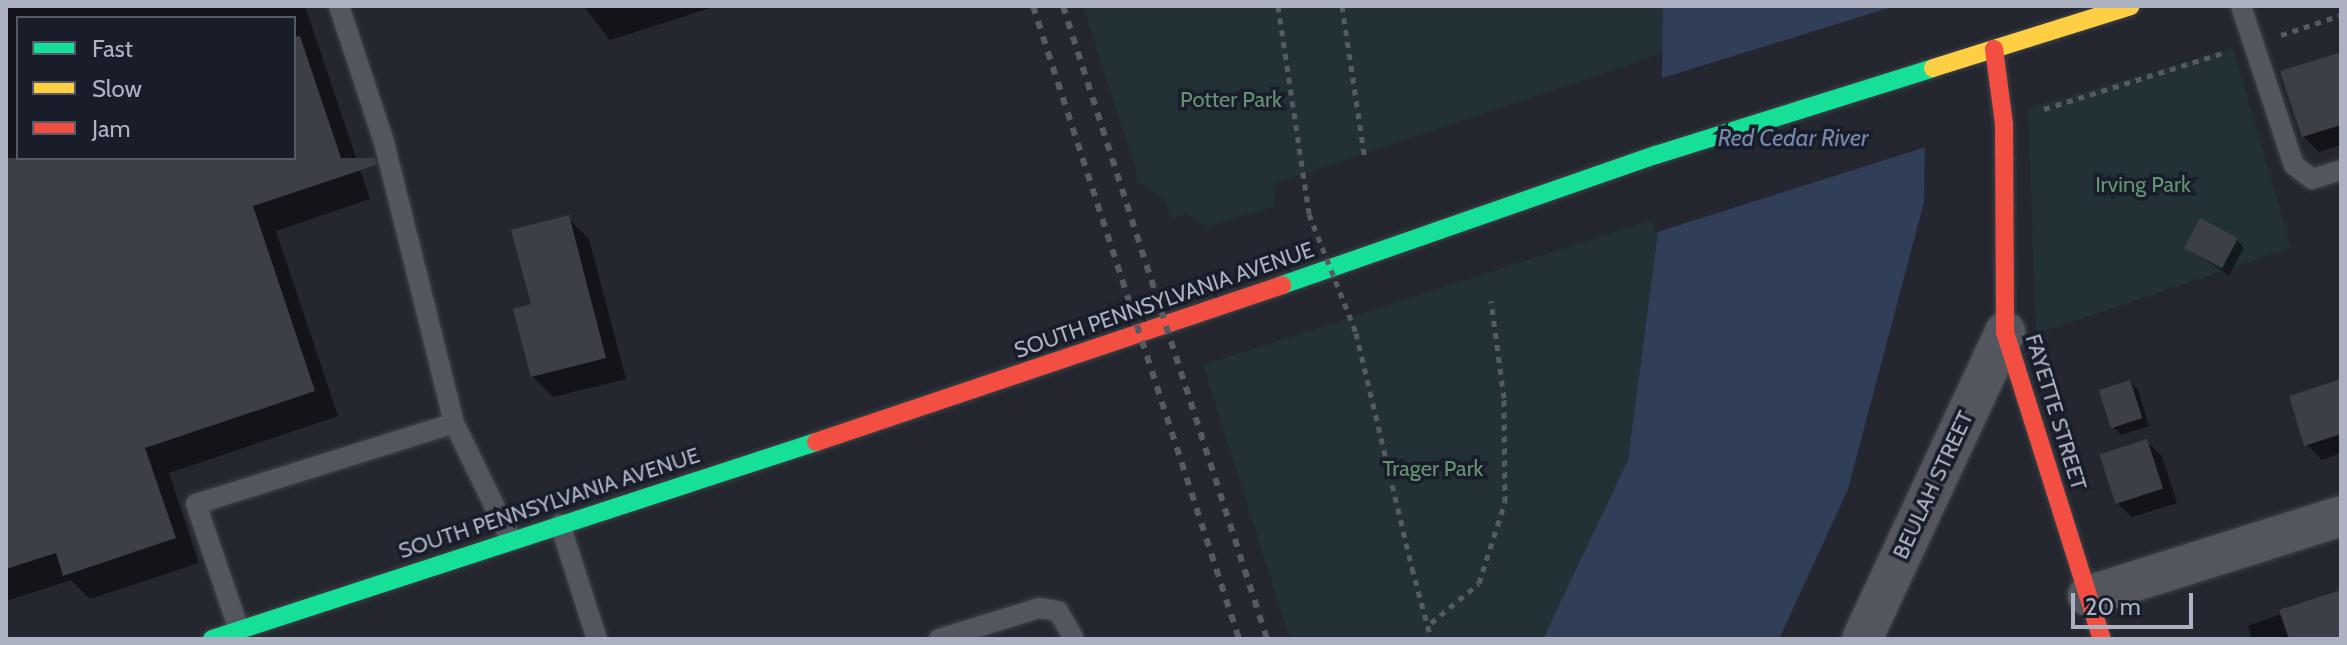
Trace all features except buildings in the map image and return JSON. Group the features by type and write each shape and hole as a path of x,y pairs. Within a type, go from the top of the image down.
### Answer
{"main road":[{"name":"SOUTH PENNSYLVANIA AVENUE","path":"212,639 1084,354 1656,155 2131,6"},
{"name":"FAYETTE STREET","path":"1994,49 2004,124 2005,332 2102,639"}],"street":[{"name":"BEULAH STREET","path":"1862,639 2005,332"},
{"path":"2088,596 2341,516"}],"lane":[{"path":"339,6 384,142 454,423 511,540"},
{"path":"2241,6 2294,165 2312,179 2341,170"},
{"path":"239,630 196,504 454,423"},
{"path":"560,524 597,639"},
{"path":"939,639 1039,608 1058,611 1074,639"}],"path":[{"path":"1278,6 1309,214 1356,333 1412,568 1431,623 1431,639"},
{"path":"1342,6 1365,159"},
{"path":"2004,124 2341,15"},
{"path":"1431,623 1479,583 1505,502 1504,398 1491,301"}],"green space":[{"name":"Potter Park","path":"1083,6 1663,6 1663,53 1276,183 1273,207 1207,227 1187,214 1171,219 1165,200 1140,183"},
{"name":"Irving Park","path":"2233,48 2291,248 2036,334 2028,108"},
{"name":"Trager Park","path":"1660,217 1628,460 1543,639 1290,639 1203,365"}],"water":[{"name":"Red Cedar River","path":"1663,6 1927,6 1924,202 1848,489 1779,639 1543,639 1628,460 1660,217"}],"pier":[{"path":"1895,6 1931,6 1929,146 1654,233 1659,79"}],"railway":[{"path":"1033,6 1239,639"},
{"path":"1063,6 1267,639"}],"traffic: fast":[{"path":"1282,285 1656,155 1933,68"},
{"path":"212,639 816,442"}],"traffic: slow":[{"path":"1933,68 2131,6"}],"traffic: jam":[{"path":"1994,49 2004,124 2005,332 2102,639"},
{"path":"816,442 1282,285"}]}
